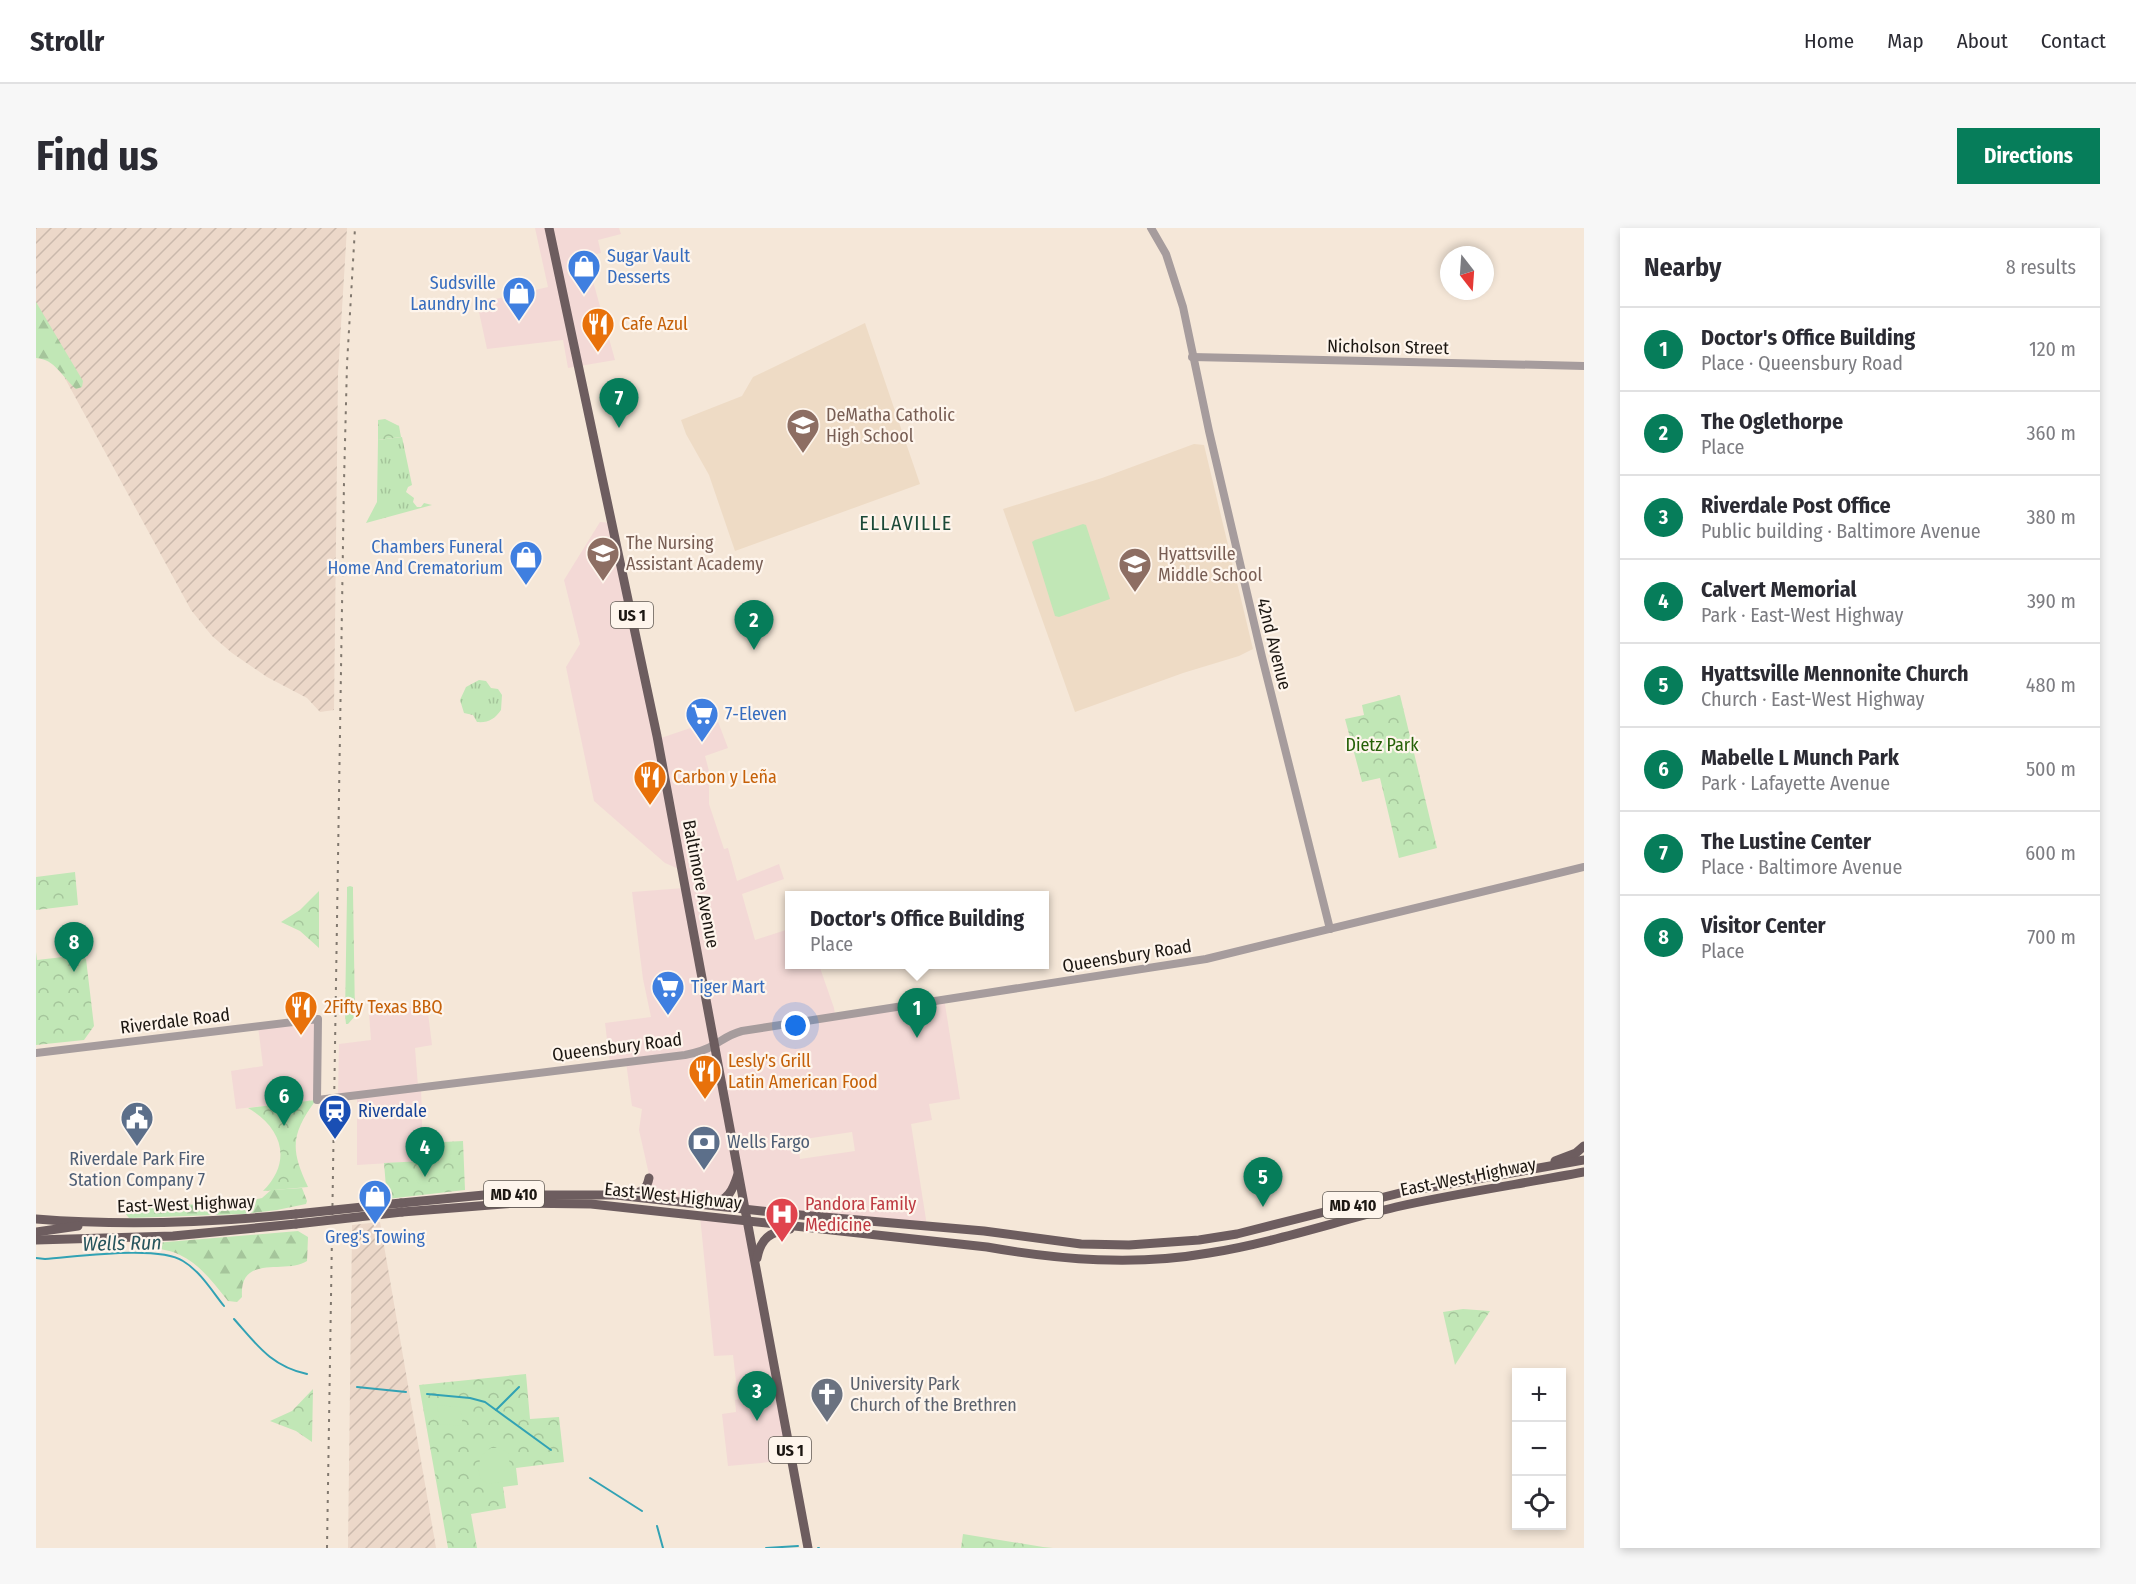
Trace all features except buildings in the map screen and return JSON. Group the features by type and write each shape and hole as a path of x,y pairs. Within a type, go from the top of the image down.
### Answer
{"main road":[{"name":"Baltimore Avenue","path":"549,228 651,707 808,1548"},
{"path":"1518,1171 1576,1153 1584,1146"},
{"name":"East-West Highway","path":"36,1240 173,1236 296,1219 401,1208 484,1195 569,1194 628,1196 745,1210 984,1231 1081,1244 1165,1244 1237,1234 1404,1192 1584,1160"},
{"name":"East-West Highway","path":"401,1208 568,1203 987,1247 1048,1257 1113,1261 1150,1260 1223,1251 1399,1207 1584,1172"},
{"path":"705,1204 716,1203 727,1197 735,1184 738,1173"},
{"path":"628,1196 643,1191 648,1178 653,1189 665,1200"},
{"name":"East-West Highway","path":"36,1219 202,1223 296,1219"},
{"path":"36,1232 101,1222"},
{"path":"755,1263 760,1246 767,1236 779,1230 801,1227"}],"street":[{"name":"42nd Avenue","path":"1151,228 1166,254 1183,307 1192,357 1259,648 1330,929"},
{"name":"Nicholson Street","path":"1192,357 1584,366"},
{"name":"Queensbury Road","path":"317,1100 685,1055 714,1045 728,1035 742,1031 1195,960 1584,867"},
{"name":"Riverdale Road","path":"36,1053 318,1019 317,1100"}],"shaded area":[{"path":"36,228 347,228 338,374 334,710 320,712 307,698 267,677 232,653 212,636 191,610 36,325"},
{"path":"535,228 619,228 621,234 598,240 601,253 586,256 615,360 568,368 563,340 487,349 479,312 487,301 548,287"},
{"name":"DeMatha Catholic High School","path":"865,323 920,484 735,551 709,475 686,434 681,420 742,396 753,377"},
{"name":"Hyattsville Middle School","path":"1194,444 1204,445 1253,649 1239,656 1183,673 1075,712 1003,509 1102,478"},
{"path":"600,522 612,523 658,739 717,719 728,748 705,756 709,771 709,804 724,849 728,848 737,881 779,864 784,879 742,894 755,940 785,930 785,969 820,969 835,1015 944,998 960,1099 929,1104 932,1120 911,1124 927,1226 745,1210 735,1184 716,1203 665,1200 652,1188 639,1130 642,1109 632,1106 626,1062 610,1064 605,1023 651,1017 643,979 632,892 684,888 681,870 665,863 594,801 566,667 580,644 564,580","holes":["852,1132 855,1151 800,1159 798,1140"]},
{"path":"427,1005 432,1045 415,1048 418,1086 421,1086 423,1161 357,1165 357,1095 338,1097 339,1044 371,1040 369,1013"},
{"path":"318,1019 317,1100 236,1109 231,1071 263,1066 258,1026"},
{"path":"700,1216 747,1221 792,1460 728,1466 722,1414 736,1412 735,1400 738,1399 733,1355 714,1356"},
{"path":"380,1222 436,1548 348,1548 352,1225"}],"green space":[{"path":"36,302 83,381 82,387 76,389 53,365 36,358"},
{"path":"385,419 399,426 401,437 378,440 378,420"},
{"path":"402,437 412,485 406,492 414,498 413,502 417,507 421,507 424,503 432,505 366,523 377,502 378,440"},
{"path":"1083,524 1086,525 1110,599 1059,617 1055,616 1032,542"},
{"path":"479,680 486,681 491,688 498,689 502,695 501,710 494,718 485,722 477,722 473,715 464,713 460,700 466,687"},
{"name":"Dietz Park","path":"1400,695 1437,848 1399,858 1380,778 1362,782 1345,719 1364,715 1362,705"},
{"path":"75,872 78,905 36,910 36,877"},
{"path":"347,887 353,887 355,1016 346,1024"},
{"path":"319,891 319,948 300,931 281,922 300,910"},
{"path":"36,952 37,960 80,955 86,959 94,1026 84,1040 36,1045"},
{"path":"316,1100 302,1123 296,1142 298,1162 308,1187 263,1191 278,1168 280,1146 269,1125 248,1108"},
{"path":"463,1141 465,1190 387,1199 384,1163 423,1161 423,1143"},
{"path":"302,1188 306,1204 277,1210 243,1214 129,1218 125,1213 132,1208 249,1201 262,1198 271,1190"},
{"path":"298,1231 308,1237 307,1261 298,1265 255,1270 243,1283 242,1297 237,1302 228,1301 207,1275 188,1259 154,1246 155,1243"},
{"path":"1463,1309 1490,1311 1455,1365 1443,1312"},
{"path":"526,1374 530,1419 559,1417 564,1462 516,1468 518,1485 503,1487 506,1508 471,1514 477,1548 448,1548 419,1385"},
{"path":"313,1389 312,1442 296,1431 270,1421 292,1411"},
{"path":"437,1405 460,1407 463,1426 440,1424"},
{"path":"491,1448 500,1448 508,1453 512,1478 510,1480 488,1484 481,1479 480,1461"},
{"path":"963,1534 1043,1547 1053,1548 961,1548"}],"waterway":[{"name":"Wells Run","path":"36,1258 137,1253 171,1256 195,1270 224,1306"},
{"name":"Wells Run","path":"234,1319 274,1360 307,1374"},
{"name":"Wells Run","path":"357,1387 406,1392"},
{"path":"496,1410 519,1387"},
{"name":"Wells Run","path":"427,1394 470,1398 485,1402 551,1450"},
{"name":"Wells Run","path":"590,1478 642,1511"},
{"name":"Wells Run","path":"657,1526 663,1548"},
{"name":"Wells Run","path":"766,1548 798,1546"}],"railway":[{"path":"327,1548 344,482 347,364 355,228"}],"place":[{"name":"Sugar Vault Desserts","path":"584,295"},
{"name":"Sudsville Laundry Inc","path":"519,322"},
{"name":"Cafe Azul","path":"598,353"},
{"name":"The Lustine Center","path":"619,428"},
{"name":"DeMatha Catholic High School","path":"803,454"},
{"name":"The Nursing Assistant Academy","path":"603,582"},
{"name":"Chambers Funeral Home And Crematorium","path":"526,586"},
{"name":"Hyattsville Middle School","path":"1135,593"},
{"name":"The Oglethorpe","path":"754,650"},
{"name":"7-Eleven","path":"702,743"},
{"name":"Carbon y Leña","path":"650,806"},
{"name":"Visitor Center","path":"74,972"},
{"name":"Tiger Mart","path":"668,1016"},
{"name":"2Fifty Texas BBQ","path":"301,1036"},
{"name":"Doctor's Office Building","path":"917,1038"},
{"name":"Lesly's Grill Latin American Food","path":"705,1100"},
{"name":"Mabelle L Munch Park","path":"284,1126"},
{"name":"Riverdale","path":"335,1140"},
{"name":"Riverdale Park Fire Station Company 7","path":"137,1147"},
{"name":"Wells Fargo","path":"704,1171"},
{"name":"Calvert Memorial","path":"425,1177"},
{"name":"Hyattsville Mennonite Church","path":"1263,1207"},
{"name":"Greg's Towing","path":"375,1225"},
{"name":"Pandora Family Medicine","path":"782,1243"},
{"name":"Riverdale Post Office","path":"757,1421"},
{"name":"University Park Church of the Brethren","path":"827,1423"}],"district":[{"name":"ELLAVILLE","path":"906,523"}]}
